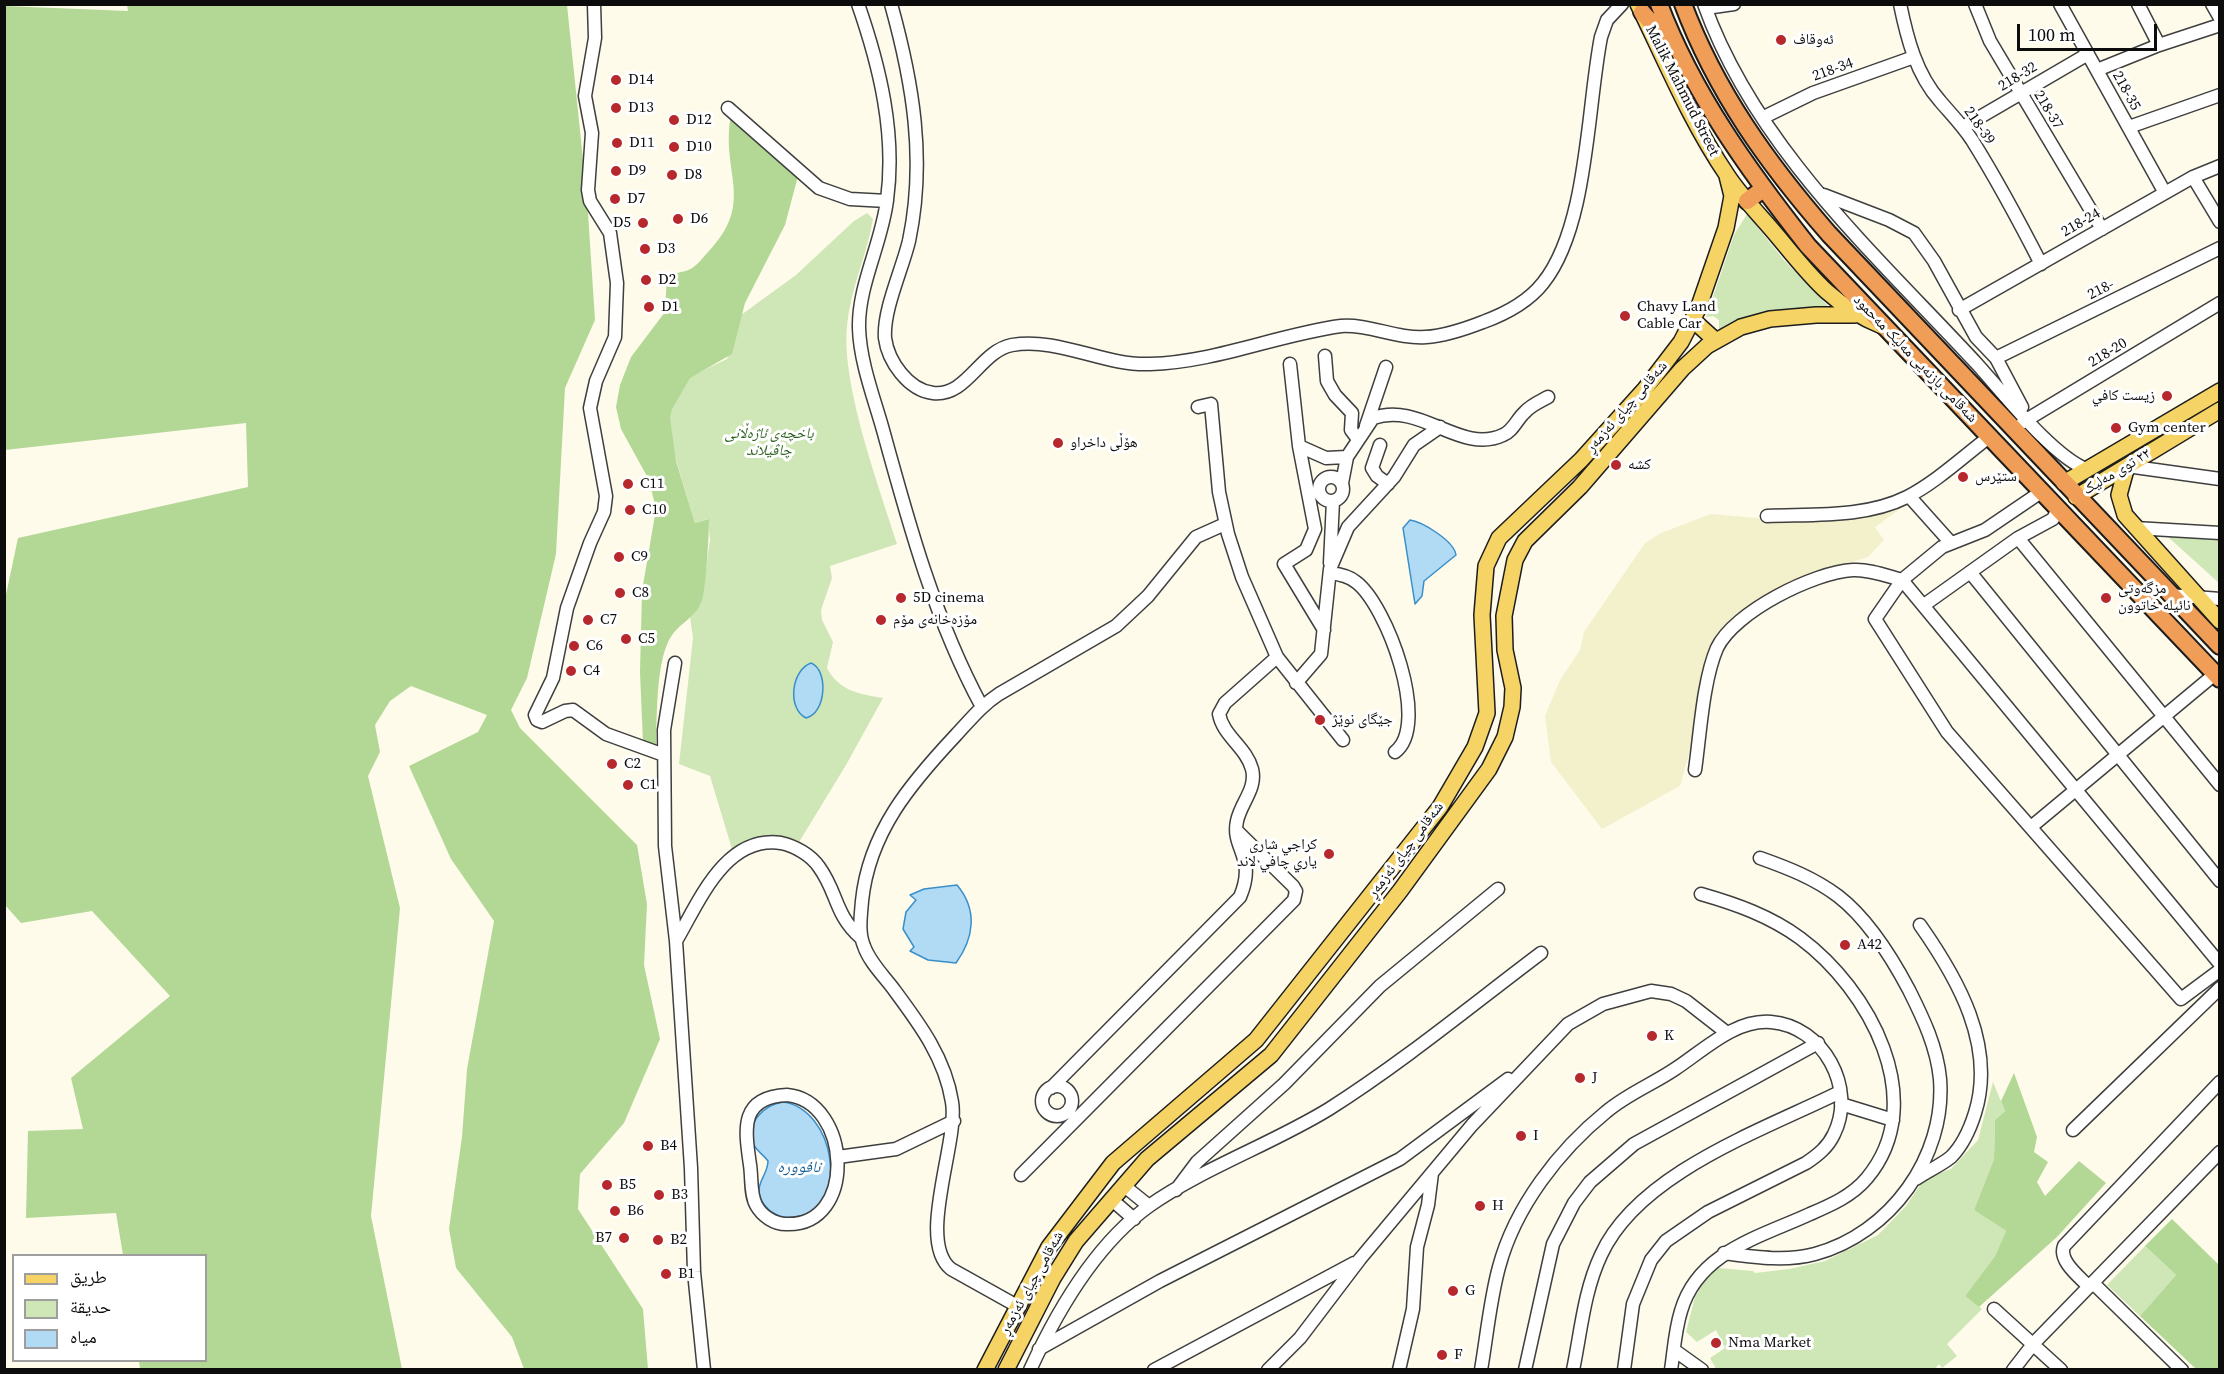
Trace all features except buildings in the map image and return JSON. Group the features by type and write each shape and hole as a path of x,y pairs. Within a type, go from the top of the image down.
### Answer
{"highway":[{"name":"شەقامی بازنەیی مەلیک مەحمود","path":"1659,4 1683,60 1716,119 1763,189 1808,246 2217,676"},
{"name":"شەقامی بازنەیی مەلیک مەحمود","path":"1683,4 1732,107 1789,188 1829,234 2076,497 2220,646"},
{"path":"1640,8 1683,60"},
{"path":"1747,201 1763,189"}],"main road":[{"name":"Malik Mahmud Street","path":"1640,8 1676,83 1727,176"},
{"path":"1727,176 1809,275 1855,315 1882,326"},
{"name":"شەقامی چیای ئەزمەڕ","path":"985,1370 1049,1247 1113,1163 1231,1064 1261,1034 1433,817 1474,747 1487,713 1482,615 1486,566 1499,538 1581,460 1674,353 1693,320 1717,259 1729,219 1732,192 1727,176"},
{"name":"شەقامی چیای ئەزمەڕ","path":"1006,1370 1065,1258 1111,1200 1148,1159 1271,1055 1400,891 1489,770 1505,737 1512,707 1513,687 1505,650 1504,616 1512,572 1520,549 1532,532 1580,487 1682,369 1715,340 1741,327 1770,319 1809,315 1855,315"},
{"path":"1693,320 1715,340"},
{"name":"٢٢ توی مەلیک","path":"2064,483 2220,391"},
{"name":"٢٢ توی مەلیک","path":"2076,497 2220,410"},
{"path":"2127,466 2119,495 2125,515 2194,595 2220,621"}],"street":[{"path":"594,4 595,38 585,96 592,143 588,190 590,201 610,233 617,283 615,337 596,381 590,408 606,496 604,512 590,543 567,608 553,678 535,717 544,721 565,711 573,711 606,734 664,755"},
{"path":"858,4 882,79 888,139 887,201 859,312 861,346 905,513 924,571 964,673 982,707"},
{"path":"891,4 910,80 917,144 912,219 887,319 886,340 890,356 900,372 914,386 932,393 941,393 961,384 993,352 1014,345 1048,345 1120,362 1150,364 1196,360 1341,326 1363,326 1406,336 1437,336 1474,326 1515,308 1543,283 1556,264 1569,233 1578,191 1601,37 1607,20 1622,4"},
{"path":"1734,4 1705,6 1730,63 1764,117 1821,194 2028,419 2071,461 2088,470"},
{"name":"218-39","path":"1900,4 1914,57 1936,96 1963,127 2003,191 2040,264"},
{"name":"218-37","path":"1976,4 1990,41 2102,229"},
{"name":"218-35","path":"2060,4 2165,193"},
{"path":"2138,4 2159,45"},
{"path":"2097,70 2159,45 2218,15"},
{"name":"218-32","path":"1963,127 2088,54"},
{"name":"218-34","path":"1764,117 1813,93 1914,57"},
{"path":"2129,127 2220,94"},
{"path":"728,108 819,188 850,199 887,201"},
{"name":"218-24","path":"1959,310 2193,177 2220,166"},
{"path":"2193,177 2220,222"},
{"path":"1821,194 1859,211 1889,220 1914,233 1934,261 1959,310 1976,337 1996,358 2028,419"},
{"name":"218-","path":"1996,358 2220,248"},
{"name":"218-20","path":"2013,429 2220,303"},
{"path":"1325,356 1327,381 1338,398 1350,410 1353,417 1351,430 1357,438"},
{"path":"1290,364 1299,446 1314,518 1315,534 1306,550 1284,564 1324,630"},
{"path":"1366,426 1386,367"},
{"path":"1342,483 1337,478 1329,477 1320,484 1320,496 1326,501 1333,501 1341,496 1347,456 1366,426 1378,416 1416,417 1472,438 1498,437 1509,432 1527,409 1548,397"},
{"path":"1198,406 1211,404 1219,492 1225,524 1242,577 1277,657 1343,740"},
{"path":"1330,571 1348,527 1388,484 1414,445 1440,427"},
{"path":"1767,516 1862,511 1887,506 1910,496 1989,437"},
{"path":"1380,445 1372,468 1377,476 1388,484"},
{"path":"1299,446 1326,458 1347,456"},
{"path":"2127,466 2220,479"},
{"path":"2041,492 1985,530 1941,547 1902,580 1875,619 1947,732 2181,999 2220,970"},
{"path":"1910,496 1951,543"},
{"path":"1296,683 1321,654 1330,571 1333,501"},
{"path":"1924,605 2018,538 2053,519 2058,509"},
{"path":"861,938 861,908 866,872 884,825 926,766 982,707 999,694 1116,626 1148,596 1196,537 1225,524"},
{"path":"2135,528 2220,532"},
{"path":"2018,538 2220,785"},
{"path":"1695,770 1712,666 1718,648 1732,628 1767,602 1822,576 1854,570 1902,580 2220,964"},
{"path":"1330,571 1351,579 1362,587 1396,647 1407,718 1406,739 1395,752"},
{"path":"1970,572 2220,881"},
{"path":"2169,595 2194,595 2220,599"},
{"path":"1051,1088 1239,897 1246,880 1247,866 1237,831 1237,820 1251,788 1253,775 1248,759 1223,727 1219,714 1225,703 1277,657"},
{"path":"675,663 664,730 665,846 676,941 691,1168 694,1272 704,1370"},
{"path":"2031,827 2165,715 2217,676"},
{"path":"1021,1175 1294,900 1296,891 1293,886 1237,831"},
{"path":"676,941 725,865 744,849 770,843 789,845 813,860 822,871 841,916 861,938 870,957 922,1028 939,1057 949,1086 954,1121 940,1193 938,1227 943,1259 951,1269 1018,1307"},
{"path":"1724,1254 1785,1258 1830,1249 1859,1235 1889,1211 1913,1181 1933,1142 1940,1100 1937,1062 1926,1025 1903,977 1873,933 1839,897 1801,873 1760,858"},
{"path":"1176,1191 1197,1162 1276,1092 1380,986 1498,889"},
{"path":"1671,1370 1686,1297 1704,1270 1724,1254 1834,1204 1866,1179 1884,1152 1893,1120 1895,1102 1888,1061 1865,1010 1835,969 1817,951 1775,921 1701,894"},
{"path":"1913,1181 1939,1166 1960,1145 1968,1133 1980,1100 1982,1060 1978,1040 1960,992 1920,925"},
{"path":"1030,1370 1068,1297 1134,1219 1149,1206 1285,1134 1343,1100 1541,953"},
{"path":"2073,1130 2220,988"},
{"path":"1268,1370 1300,1338 1360,1259 1432,1173 1555,1035 1587,1012 1624,996 1651,991 1671,994 1686,1001 1727,1033"},
{"path":"1481,1370 1500,1261 1525,1206 1543,1180 1607,1111 1727,1033 1754,1024 1775,1022 1800,1030 1818,1043 1833,1065 1841,1113 1834,1135 1819,1154 1691,1222 1666,1241 1650,1260 1633,1304 1624,1370"},
{"path":"1525,1370 1553,1244 1574,1203 1590,1182 1634,1144 1818,1043"},
{"path":"1039,1349 1160,1281 1400,1159 1527,1065"},
{"path":"2182,1370 2064,1259 2061,1252 2064,1246 2220,1082"},
{"path":"787,1095 800,1098 821,1115 829,1129 838,1157 836,1183 820,1213 802,1222 775,1222 760,1211 754,1200 745,1131 748,1119 759,1104 767,1098 787,1095"},
{"path":"1573,1370 1595,1268 1611,1236 1636,1206 1667,1180 1696,1162 1840,1098 1893,1120"},
{"path":"838,1157 896,1149 954,1121"},
{"path":"1933,1142 1942,1149 1960,1145"},
{"path":"2013,1370 2034,1344 2219,1155"},
{"path":"1399,1370 1413,1309 1417,1247 1428,1205 1432,1173"},
{"path":"1124,1185 1149,1206"},
{"path":"1111,1200 1134,1219"},
{"path":"1154,1370 1360,1259"},
{"path":"1994,1309 2061,1370"},
{"path":"1674,1350 1702,1370"}],"shaded area":[{"path":"1903,507 1875,527 1884,540 1868,557 1795,580 1738,617 1720,643 1680,786 1602,829 1551,762 1545,716 1560,680 1580,650 1584,632 1645,543 1661,533 1711,514 1778,520 1870,516"}],"green space":[{"path":"127,5 567,5 587,198 595,320 565,388 556,554 527,678 511,710 520,728 637,845 647,904 644,965 660,1039 624,1123 580,1174 578,1209 643,1309 648,1369 524,1369 512,1337 456,1268 449,1229 462,1137 467,1069 494,921 451,859 409,766 478,732 487,715 411,686 390,701 375,725 380,752 368,776 400,908 371,1216 402,1369 140,1369 139,1362 207,1362 207,1254 123,1254 116,1213 26,1218 28,1131 83,1129 71,1078 170,996 92,911 21,923 5,905 4,604 18,538 248,487 246,423 5,450 5,6 128,11"},
{"path":"731,115 798,176 785,225 745,303 732,354 690,378 672,409 670,418 676,461 695,523 709,519 702,600 700,606 672,635 662,663 658,692 656,746 643,743 640,672 642,591 656,509 649,480 621,429 616,407 620,385 631,357 665,312 667,274 682,272 695,266 723,233 731,217 734,186 729,135"},
{"name":"باخچەی ئاژەڵانی چاڤیلاند","path":"867,213 873,219 849,313 847,350 855,406 897,544 830,566 832,578 821,610 822,620 833,642 827,668 832,676 850,690 883,698 846,765 793,852 768,847 735,859 710,776 679,764 693,638 690,617 701,605 710,540 708,519 695,523 656,393 727,359 741,315 796,275 854,221"},
{"path":"1747,214 1783,259 1830,308 1731,325 1719,330 1719,320 1713,316 1706,317 1734,235"},
{"path":"2168,537 2219,537 2219,583"},
{"path":"2014,1073 2037,1137 2034,1152 2048,1162 2037,1182 2045,1196 2079,1161 2106,1183 2057,1237 1979,1307 1965,1296 1995,1256 2006,1231 1974,1210 1994,1159 1995,1120 2005,1111 2001,1101"},
{"path":"1993,1082 2005,1111 1995,1120 1994,1159 1974,1210 2006,1231 1995,1256 1965,1296 1982,1309 1947,1344 1957,1356 1942,1368 1939,1364 1934,1370 1716,1369 1710,1358 1725,1348 1716,1330 1697,1342 1686,1332 1695,1297 1707,1277 1718,1268 1755,1273 1789,1269 1825,1261 1878,1235 1906,1206 1921,1184 1929,1177 1951,1169 1978,1140"},
{"path":"2172,1219 2219,1265 2219,1369 2196,1369 2140,1316 2176,1275 2145,1246"},
{"path":"2145,1246 2176,1275 2140,1316 2107,1285"}],"water":[{"path":"1410,520 1422,524 1444,538 1456,555 1424,581 1422,596 1415,604 1403,528"},
{"path":"811,663 821,674 823,692 818,709 806,718 796,707 794,690 799,673"},
{"path":"957,885 968,904 971,924 967,944 956,963 928,960 910,951 914,947 903,929 906,912 916,900 910,895 924,889"},
{"name":"نافوورە","path":"783,1102 801,1109 815,1122 825,1139 830,1158 830,1178 825,1196 814,1209 797,1217 778,1215 762,1202 759,1188 768,1161 754,1146 752,1135 752,1128 758,1116 769,1107"}],"place":[{"name":"ئەوقاف","path":"1781,40"},
{"name":"D14","path":"616,80"},
{"name":"D13","path":"616,108"},
{"name":"D12","path":"674,120"},
{"name":"D11","path":"617,143"},
{"name":"D10","path":"674,147"},
{"name":"D9","path":"616,171"},
{"name":"D8","path":"672,175"},
{"name":"D7","path":"615,199"},
{"name":"D6","path":"678,219"},
{"name":"D5","path":"643,223"},
{"name":"D3","path":"645,249"},
{"name":"D2","path":"646,280"},
{"name":"D1","path":"649,307"},
{"name":"Chavy Land Cable Car","path":"1625,316"},
{"name":"زيست كافي","path":"2167,396"},
{"name":"Gym center","path":"2116,428"},
{"name":"هۆڵی داخراو","path":"1058,443"},
{"name":"كشه","path":"1616,465"},
{"name":"ستێرس","path":"1963,477"},
{"name":"C11","path":"628,484"},
{"name":"C10","path":"630,510"},
{"name":"C9","path":"619,557"},
{"name":"C8","path":"620,593"},
{"name":"5D cinema","path":"901,598"},
{"name":"مزگەوتی نائیلە خاتوون","path":"2106,598"},
{"name":"C7","path":"588,620"},
{"name":"مۆزەخانەی مۆم","path":"881,620"},
{"name":"C5","path":"626,639"},
{"name":"C6","path":"574,646"},
{"name":"C4","path":"571,671"},
{"name":"جێگای نوێژ","path":"1320,720"},
{"name":"C2","path":"612,764"},
{"name":"C1","path":"628,785"},
{"name":"كراجي شاري ياري چافي لاند","path":"1329,854"},
{"name":"A42","path":"1845,945"},
{"name":"K","path":"1652,1036"},
{"name":"J","path":"1580,1078"},
{"name":"I","path":"1521,1136"},
{"name":"B4","path":"648,1146"},
{"name":"B5","path":"607,1185"},
{"name":"B3","path":"659,1195"},
{"name":"H","path":"1480,1206"},
{"name":"B6","path":"615,1211"},
{"name":"B7","path":"624,1238"},
{"name":"B2","path":"658,1240"},
{"name":"B1","path":"666,1274"},
{"name":"G","path":"1453,1291"},
{"name":"Nma Market","path":"1716,1343"},
{"name":"F","path":"1442,1355"}]}
